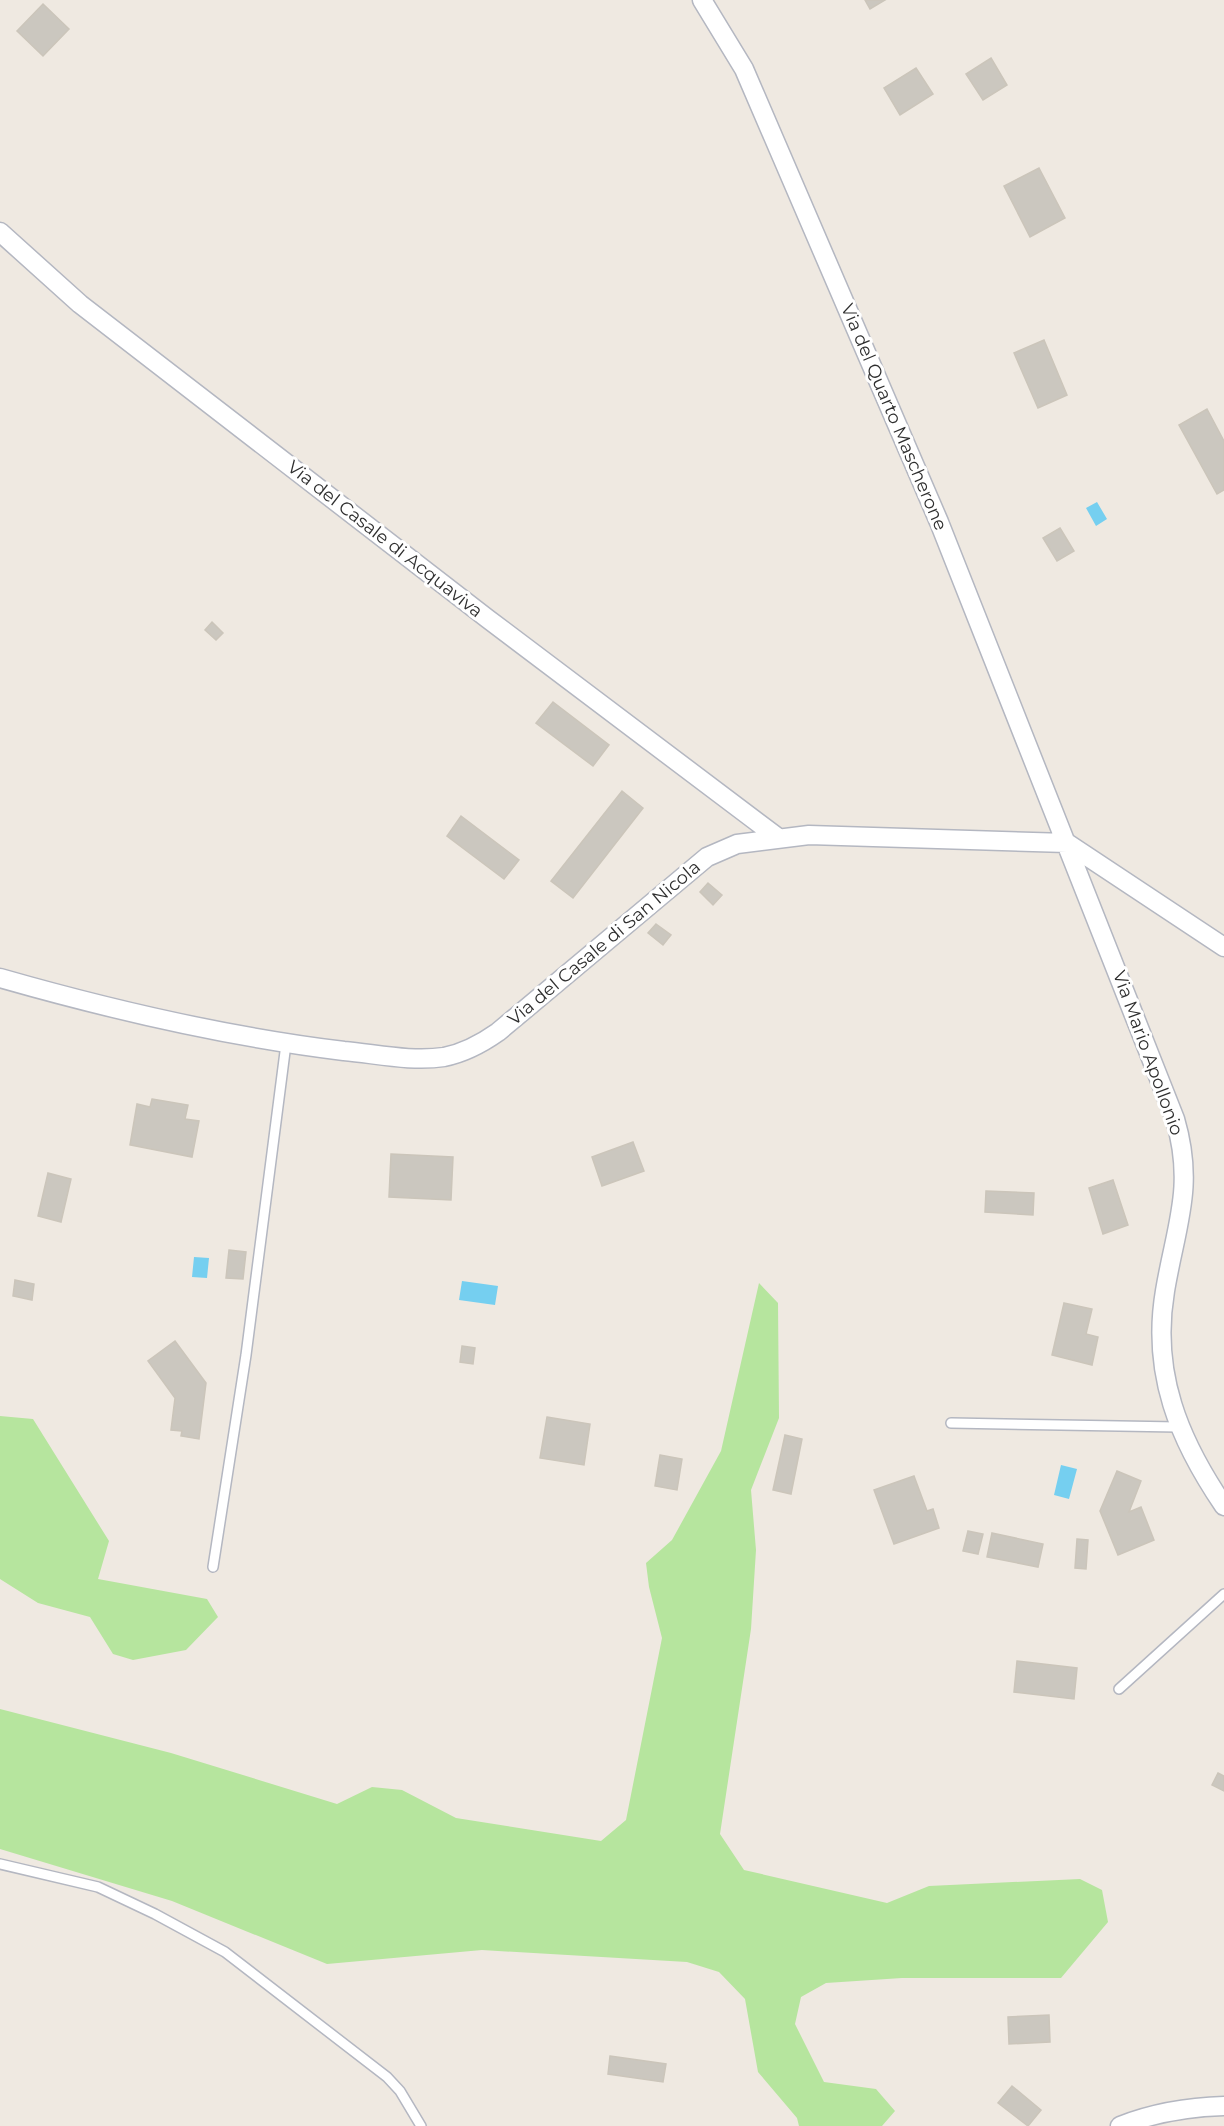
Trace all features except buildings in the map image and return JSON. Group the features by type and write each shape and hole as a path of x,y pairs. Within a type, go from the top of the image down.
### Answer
{"street":[{"name":"Via del Quarto Mascherone","path":"702,0 744,69 939,522 1068,843"},
{"name":"Via del Casale di Acquaviva","path":"0,232 80,304 478,611 777,837"},
{"name":"Via del Casale di San Nicola","path":"0,978 66,997 286,1044 405,1058 437,1058 466,1050 498,1032 698,863 736,844 777,837 844,836 1068,843"},
{"path":"1068,843 1224,947"},
{"name":"Via Mario Apollonio","path":"1068,843 1164,1090 1183,1152 1184,1204 1162,1314 1166,1376 1178,1427 1202,1473 1224,1506"},
{"path":"1120,2126 1143,2117 1224,2106"}],"lane":[{"path":"213,1567 246,1355 286,1044"},
{"path":"951,1424 1178,1427"},
{"path":"1119,1689 1224,1594"},
{"path":"0,1864 98,1887 155,1914 225,1952 387,2077 400,2091 421,2126"}],"green space":[{"path":"759,1283 778,1303 779,1418 751,1490 756,1550 751,1629 720,1834 744,1870 887,1903 929,1886 1080,1879 1102,1890 1108,1922 1061,1978 902,1978 826,1983 801,1997 795,2024 824,2082 876,2089 895,2111 882,2126 799,2126 797,2118 758,2072 745,1999 719,1972 687,1962 482,1950 327,1964 172,1901 0,1849 0,1709 171,1753 337,1804 372,1787 402,1790 456,1818 601,1841 626,1820 662,1638 649,1587 646,1563 672,1540 721,1451"},
{"path":"0,1416 33,1419 109,1541 98,1579 207,1599 218,1617 186,1650 133,1660 113,1654 90,1617 38,1603 0,1579"}],"water":[{"path":"1097,502 1107,519 1096,526 1086,508"},
{"path":"194,1257 209,1258 207,1278 192,1277"},
{"path":"462,1281 498,1286 495,1305 459,1300"},
{"path":"1061,1465 1077,1469 1069,1499 1054,1495"}]}
